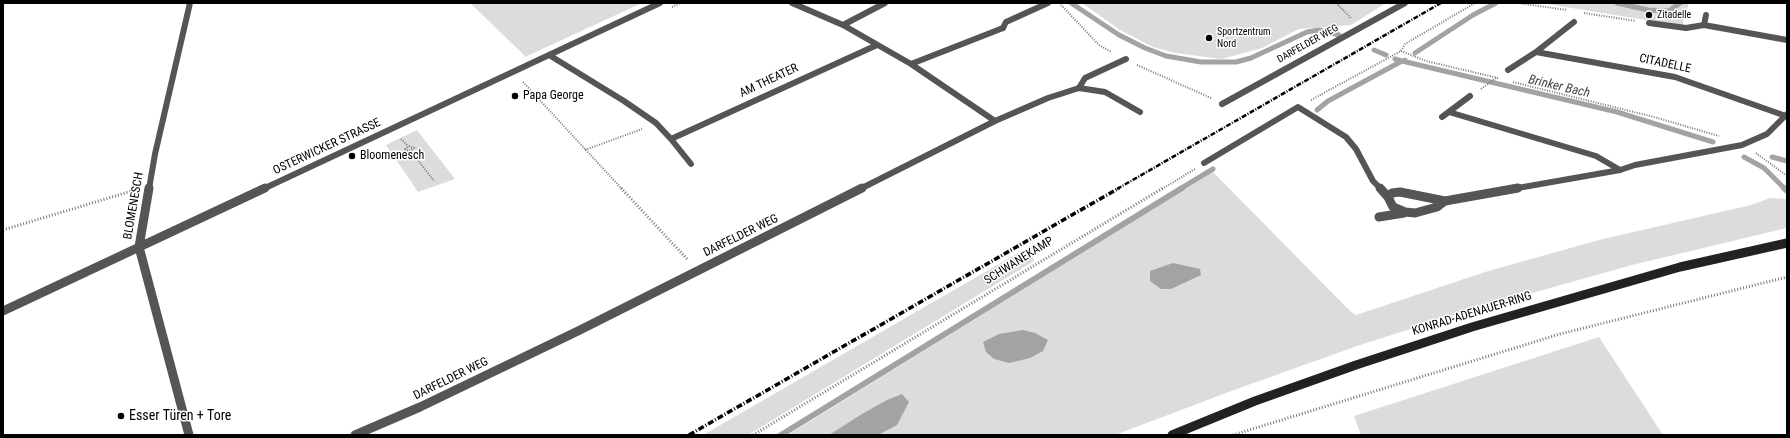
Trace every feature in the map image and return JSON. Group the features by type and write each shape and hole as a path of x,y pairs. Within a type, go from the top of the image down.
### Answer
{"main road":[{"name":"KONRAD-ADENAUER-RING","path":"1172,435 1255,401 1327,375 1472,327 1673,269 1787,243"}],"street":[{"name":"BLOMENESCH","path":"189,435 139,247 149,186 190,3"},
{"name":"OSTERWICKER STRASSE","path":"3,310 660,3"},
{"path":"792,3 843,24 911,64 995,121"},
{"path":"843,24 885,3"},
{"path":"911,64 1003,28 1006,22 1048,3"},
{"name":"DARFELDER WEG","path":"1222,104 1405,3"},
{"path":"1704,26 1706,15"},
{"path":"1508,70 1536,52 1574,22"},
{"path":"1649,23 1686,28 1704,26 1787,40"},
{"name":"AM THEATER","path":"671,139 877,45"},
{"name":"CITADELLE","path":"1388,197 1392,194 1400,192 1445,201 1620,170 1635,165 1742,145 1767,134 1786,115 1675,77 1536,52"},
{"path":"548,55 624,101 656,123 691,164"},
{"path":"1079,88 1085,78 1126,59"},
{"name":"DARFELDER WEG","path":"355,435 434,400 698,271 995,121 1048,98 1079,88 1104,92 1140,112"},
{"path":"1442,117 1470,96"},
{"path":"1204,162 1298,107 1332,126 1346,137 1356,149 1373,181 1388,197 1389,202 1393,207 1405,212"},
{"path":"1449,112 1596,156 1620,170"},
{"name":"CITADELLE","path":"1379,217 1405,212 1422,212 1437,207 1445,201"}],"path":[{"path":"1336,3 1348,16 1365,25"},
{"path":"1298,107 1401,51 1405,44 1474,3"},
{"path":"1401,51 1426,61 1504,80"},
{"path":"513,72 698,271"},
{"path":"1488,84 1494,80"},
{"path":"1511,82 1654,117 1703,131 1742,145 1770,162 1787,176"},
{"path":"585,150 656,123"},
{"path":"400,136 408,146 414,147 410,151"},
{"path":"408,146 404,150 410,151 434,181"},
{"name":"SCHWANEKAMP","path":"753,435 1204,162"},
{"path":"3,230 149,186"},
{"path":"1233,435 1560,334 1734,289 1787,277"}],"shaded area":[{"path":"470,3 642,3 525,57"},
{"name":"Sportzentrum Nord","path":"1082,3 1386,3 1351,25 1299,29 1262,48 1222,59 1175,53 1153,47 1120,30"},
{"name":"Zitadelle","path":"1541,3 1689,3 1682,26"},
{"path":"417,130 455,179 418,192 386,145"},
{"path":"1213,172 1350,311 1356,315 1485,272 1599,240 1751,205 1770,198 1787,199 1787,228 1632,265 1454,315 1357,346 1115,435 788,435"},
{"path":"1030,246 1034,261 748,435 703,435"},
{"path":"1173,263 1200,269 1201,275 1171,289 1161,289 1150,281 1150,271"},
{"path":"1023,330 1035,333 1048,340 1043,351 1030,358 1009,363 994,359 986,352 983,342 999,334"},
{"path":"1599,337 1663,435 1361,435 1354,416"},
{"path":"902,394 909,402 897,425 878,435 829,435 862,414 887,400"}],"waterway":[{"path":"1071,3 1119,35 1145,48 1166,56 1201,62 1236,62 1251,58 1307,32 1319,30 1339,35"},
{"path":"1415,53 1473,15 1496,3"},
{"path":"1617,3 1648,10 1669,11 1680,3"},
{"path":"1374,50 1386,55"},
{"name":"Brinker Bach","path":"1395,59 1402,61"},
{"path":"1317,110 1328,101 1402,61"},
{"name":"Brinker Bach","path":"1402,61 1617,112 1713,142"},
{"path":"1744,157 1764,168 1787,191"},
{"name":"Brinker Bach","path":"1772,157 1787,161"},
{"path":"1180,189 1213,169"},
{"path":"781,435 1182,188"}],"railway":[{"path":"1117,189 1441,3"},
{"path":"689,435 1119,188"}],"place":[{"name":"Zitadelle","path":"1649,15"},
{"name":"Sportzentrum Nord","path":"1209,38"},
{"name":"Papa George","path":"515,96"},
{"name":"Bloomenesch","path":"352,156"},
{"name":"Esser Türen + Tore","path":"121,416"}]}
